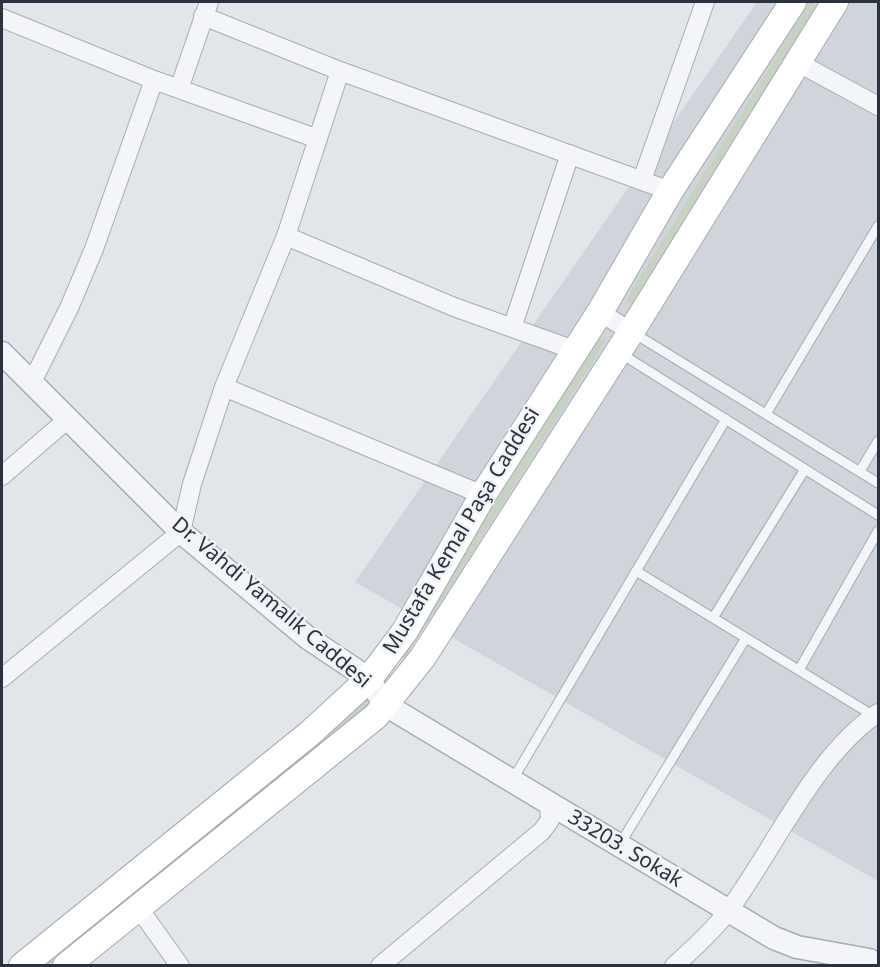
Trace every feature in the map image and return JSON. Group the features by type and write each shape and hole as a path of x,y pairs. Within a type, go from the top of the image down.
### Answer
{"main road":[{"name":"Mustafa Kemal Paşa Caddesi","path":"22,966 309,734 369,679 405,631 483,495 600,312 670,191 793,2"},
{"name":"Mustafa Kemal Paşa Caddesi","path":"66,966 376,716 434,642 624,342 832,2"}],"street":[{"path":"642,180 705,2"},
{"path":"179,89 206,9 340,71 670,191"},
{"path":"4,25 318,139"},
{"path":"797,62 879,106"},
{"path":"2,678 181,532 192,484 224,387 286,236 340,71"},
{"path":"32,382 69,308 94,249 153,80"},
{"path":"512,327 570,154"},
{"path":"286,236 454,307 574,350"},
{"path":"600,312 624,342"},
{"name":"Dr. Vahdi Yamalık Caddesi","path":"2,353 181,532 308,638 369,679 384,704"},
{"path":"224,387 483,495"},
{"path":"2,476 69,418"},
{"name":"33203. Sokak","path":"384,704 774,938 797,947 875,958"},
{"path":"674,966 728,912 828,761 864,723 876,714"},
{"path":"380,966 542,831 550,820 549,804"},
{"path":"138,907 180,966"}],"lane":[{"path":"766,414 879,226"},
{"path":"624,342 766,414 879,483"},
{"path":"624,342 726,419 879,515"},
{"path":"512,781 726,419"},
{"path":"860,471 879,441"},
{"path":"713,618 805,469"},
{"path":"799,670 879,531"},
{"path":"636,572 876,714"},
{"path":"619,846 746,638"}],"shaded area":[{"path":"757,2 878,2 878,881 355,582"}],"green space":[{"path":"810,2 820,7 634,305 626,300"},
{"path":"598,335 606,341 405,658 401,658 398,652"},
{"path":"369,693 377,694 363,713 51,965 39,966"}]}
